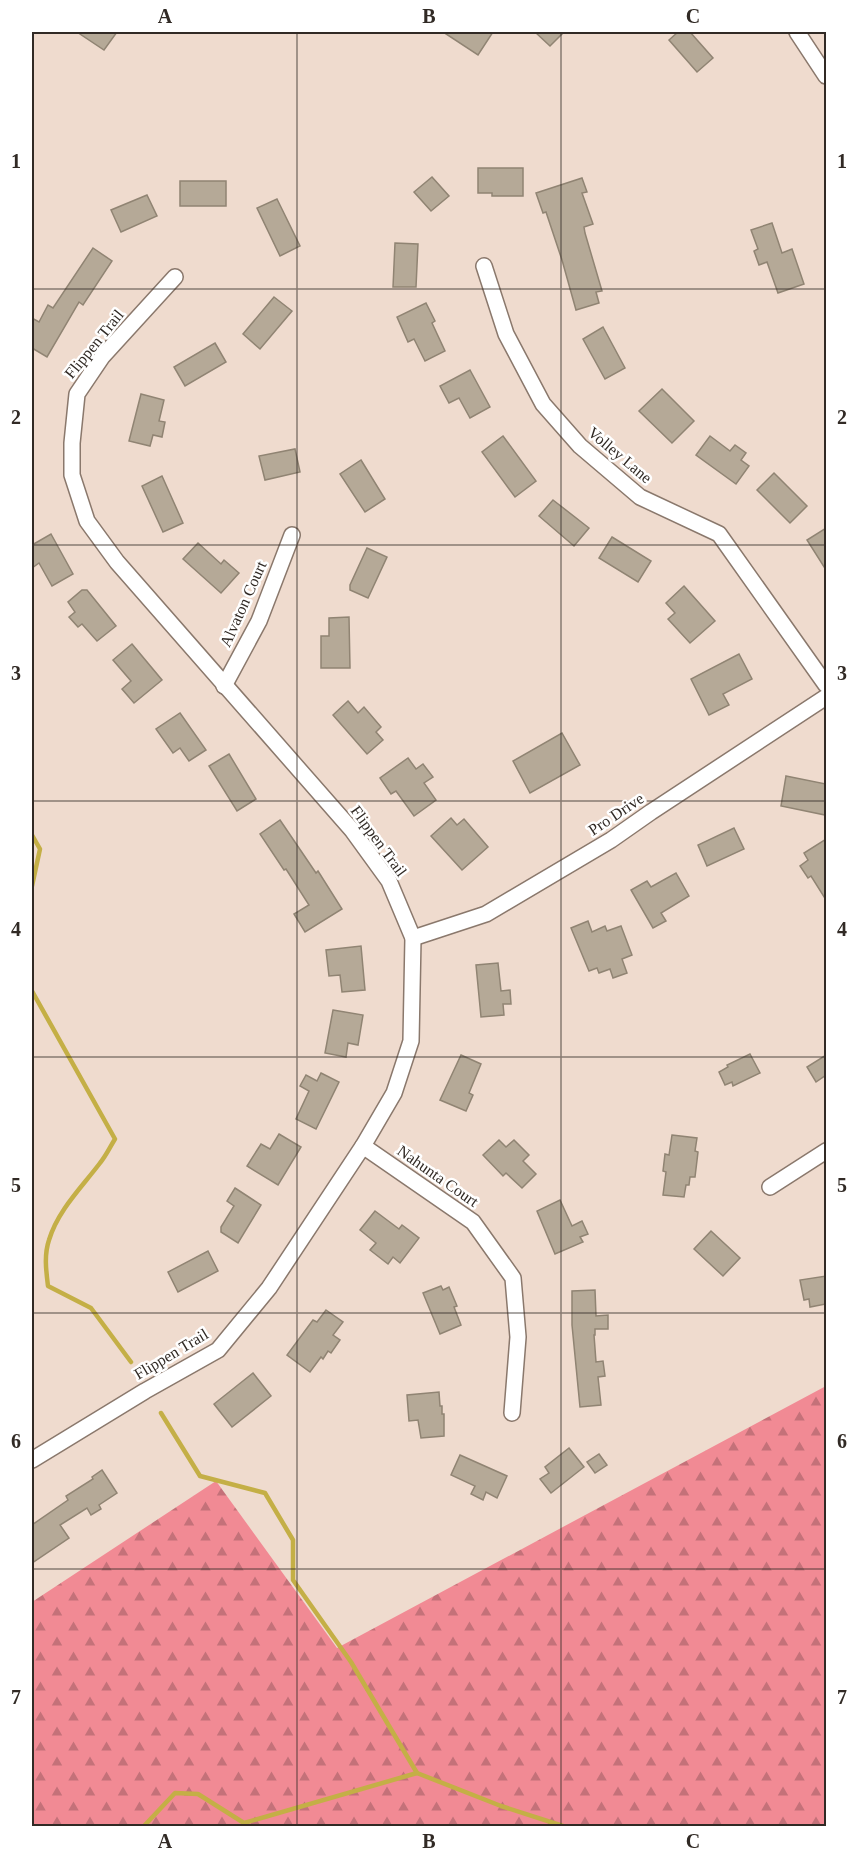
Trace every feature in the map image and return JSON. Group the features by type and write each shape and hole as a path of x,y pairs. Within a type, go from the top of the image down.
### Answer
{"street":[{"path":"797,32 826,76"},
{"name":"Volley Lane","path":"484,266 506,334 543,404 580,446 640,496 719,534 826,685"},
{"name":"Flippen Trail","path":"32,1460 145,1391 218,1350 269,1288 363,1146 394,1094 411,1041 413,938 389,881 352,830 117,562 87,520 72,475 72,443 77,394 102,357 175,277"},
{"name":"Alvaton Court","path":"224,686 259,621 292,535"},
{"name":"Pro Drive","path":"413,938 486,914 611,840 826,697"},
{"name":"Nahunta Court","path":"363,1146 473,1222 513,1278 518,1337 512,1413"},
{"path":"770,1187 826,1151"}],"green space":[{"path":"826,1386 826,1826 32,1826 32,1602 216,1481 337,1648"}],"building":[{"path":"77,32 117,32 104,50"},
{"path":"443,32 493,32 478,55"},
{"path":"535,32 564,32 550,46"},
{"path":"678,32 690,32 713,58 697,72 669,40"},
{"path":"478,168 523,168 523,196 492,196 492,193 478,193"},
{"path":"432,177 449,196 431,211 414,192"},
{"path":"582,178 587,192 582,193 593,224 584,227 585,233 602,291 596,292 599,303 576,310 546,212 543,213 536,193"},
{"path":"180,181 226,181 226,206 180,206"},
{"path":"147,195 157,216 121,232 111,210"},
{"path":"277,199 300,246 280,256 257,208"},
{"path":"772,223 782,253 792,249 804,284 778,293 767,262 759,265 754,251 758,249 751,230"},
{"path":"395,243 418,244 416,287 393,287"},
{"path":"93,248 112,261 83,305 79,302 47,357 32,348 32,318 39,322 48,305 53,308"},
{"path":"274,297 292,311 260,349 243,334"},
{"path":"426,303 445,351 425,361 414,339 408,342 397,317"},
{"path":"603,327 625,368 605,379 583,339"},
{"path":"215,343 226,362 185,386 174,367"},
{"path":"470,370 490,407 470,418 459,398 449,403 440,386"},
{"path":"662,389 694,421 672,443 639,411"},
{"path":"141,394 164,400 159,421 165,422 162,437 153,435 150,446 129,441"},
{"path":"503,436 536,481 515,497 482,452"},
{"path":"710,436 730,451 735,445 746,453 741,460 749,466 736,484 696,455"},
{"path":"295,449 300,472 265,480 259,456"},
{"path":"361,460 385,499 365,512 340,474"},
{"path":"774,473 807,506 790,523 757,490"},
{"path":"162,476 183,523 163,532 142,486"},
{"path":"553,500 589,528 574,546 539,516"},
{"path":"826,528 826,570 807,540"},
{"path":"51,534 73,574 52,586 39,563 32,568 32,545"},
{"path":"612,537 651,561 638,582 599,558"},
{"path":"198,543 221,564 224,560 239,573 221,593 183,559"},
{"path":"367,548 387,557 368,598 350,590 350,585"},
{"path":"684,586 715,621 690,643 668,619 675,613 666,603"},
{"path":"82,590 87,590 116,626 97,641 82,624 78,627 69,617 75,612 68,602"},
{"path":"349,617 350,668 321,668 321,636 329,636 329,618"},
{"path":"132,644 162,680 134,703 122,689 131,681 113,660"},
{"path":"739,654 752,679 723,694 729,705 709,715 691,679"},
{"path":"348,701 358,713 364,707 381,727 376,732 383,740 367,754 333,715"},
{"path":"180,713 206,750 189,761 180,748 173,753 156,729"},
{"path":"562,733 580,765 530,793 513,761"},
{"path":"229,754 256,799 237,811 209,766"},
{"path":"408,758 416,769 423,764 433,777 424,783 436,800 414,816 396,791 391,794 380,778"},
{"path":"786,776 826,784 825,815 781,806"},
{"path":"451,818 457,825 464,819 488,847 462,870 431,836"},
{"path":"280,820 316,873 318,871 342,909 305,932 294,914 309,905 260,834"},
{"path":"734,828 744,849 707,866 698,845"},
{"path":"826,839 826,900 811,876 808,878 800,866 808,860 804,853"},
{"path":"676,873 689,896 661,913 666,921 653,928 631,890 647,881 651,887"},
{"path":"588,921 592,932 605,926 607,931 621,926 632,955 622,959 627,973 613,978 610,969 599,973 597,968 589,971 571,928"},
{"path":"361,946 365,990 342,992 340,975 329,976 326,950"},
{"path":"498,963 501,991 510,990 511,1004 503,1004 504,1015 481,1017 476,965"},
{"path":"333,1010 363,1015 358,1045 348,1043 346,1057 325,1053"},
{"path":"750,1054 760,1073 733,1086 732,1082 725,1085 719,1072 728,1067 727,1065"},
{"path":"461,1055 481,1064 469,1093 473,1095 466,1111 440,1100"},
{"path":"826,1055 826,1075 816,1082 807,1067"},
{"path":"321,1073 339,1082 316,1129 296,1119 309,1091 300,1086 306,1075 317,1081"},
{"path":"279,1134 301,1147 278,1185 247,1166 261,1144 270,1149"},
{"path":"672,1135 697,1138 695,1177 690,1177 684,1197 663,1195 666,1172 663,1171 665,1154 669,1155"},
{"path":"499,1140 506,1147 514,1140 529,1155 523,1161 536,1174 522,1188 506,1173 503,1176 483,1155"},
{"path":"235,1188 261,1205 238,1243 221,1232 221,1227 234,1206 227,1201"},
{"path":"560,1200 572,1226 582,1221 588,1234 580,1237 583,1242 555,1254 537,1211"},
{"path":"375,1211 399,1229 402,1225 419,1238 400,1263 393,1257 388,1264 370,1250 376,1243 360,1230"},
{"path":"711,1231 740,1258 723,1276 694,1249"},
{"path":"208,1251 218,1271 178,1292 168,1272"},
{"path":"826,1276 826,1304 810,1307 809,1299 804,1300 800,1280"},
{"path":"441,1286 443,1290 449,1287 457,1306 454,1307 461,1325 440,1334 423,1293"},
{"path":"595,1290 596,1316 608,1315 608,1329 595,1329 594,1335 596,1362 603,1361 605,1376 598,1377 601,1405 580,1407 572,1325 572,1291"},
{"path":"326,1310 343,1322 333,1335 340,1340 331,1353 328,1351 323,1359 321,1357 310,1372 287,1355 313,1320 317,1322"},
{"path":"253,1373 271,1396 232,1427 214,1404"},
{"path":"439,1392 440,1406 444,1414 444,1436 421,1438 418,1420 409,1421 407,1395"},
{"path":"569,1448 584,1467 551,1493 540,1479 549,1473 545,1467"},
{"path":"599,1454 607,1465 595,1473 587,1462"},
{"path":"460,1455 507,1476 497,1498 486,1492 483,1500 471,1494 475,1486 451,1475"},
{"path":"102,1470 117,1493 99,1505 101,1509 91,1515 87,1508 60,1525 69,1538 32,1563 32,1525 68,1500 66,1496 93,1479 92,1477"}],"waterway":[{"path":"32,835 40,849 32,886"},
{"path":"32,991 115,1139 102,1160 64,1209 53,1229 46,1251 48,1286 91,1308 131,1362"},
{"path":"161,1413 200,1476 265,1493 293,1540 293,1580 351,1662 417,1773"},
{"path":"144,1826 175,1793 198,1794 244,1823 417,1773 501,1806 563,1826"}]}
